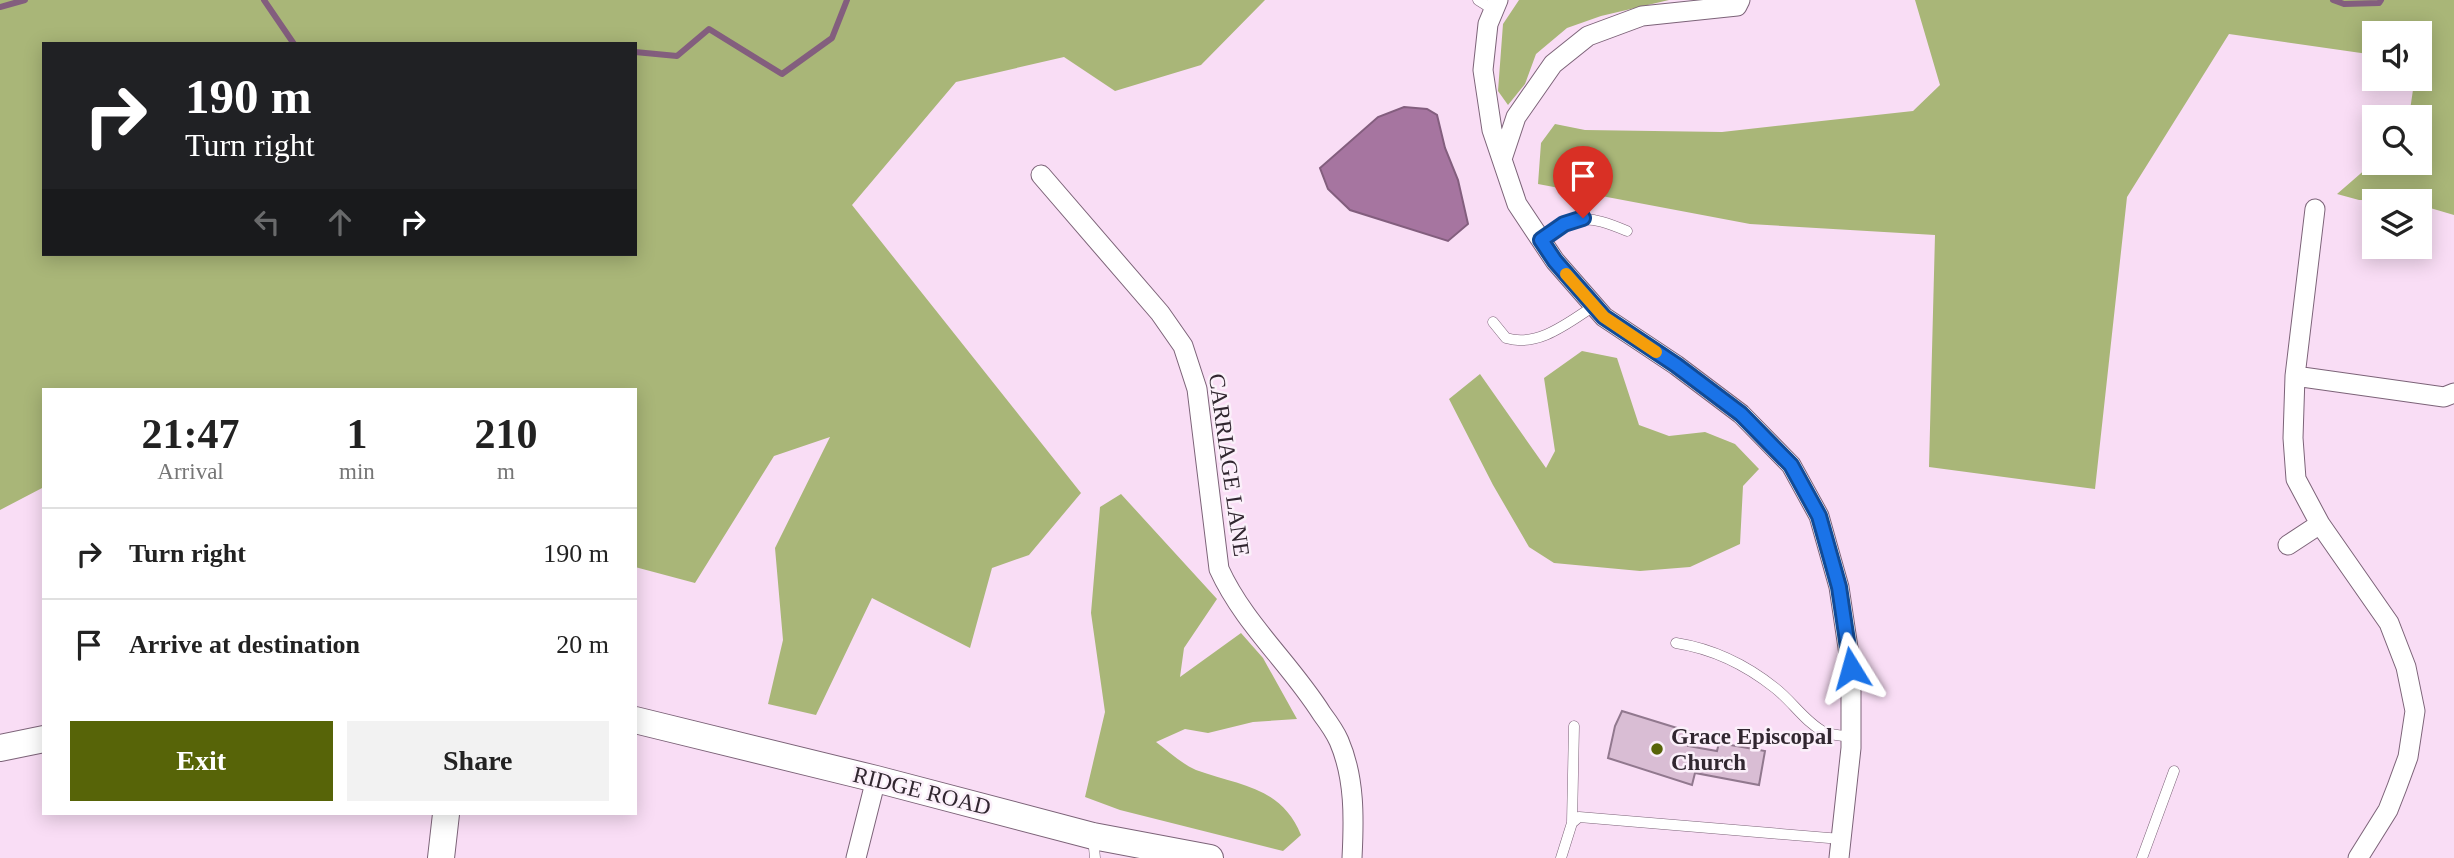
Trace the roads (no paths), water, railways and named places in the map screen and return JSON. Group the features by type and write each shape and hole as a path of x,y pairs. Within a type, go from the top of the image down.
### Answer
{"main road":[{"name":"RIDGE ROAD","path":"637,720 876,779 1094,847 1210,858"},
{"path":"0,748 42,739"},
{"path":"441,858 446,815"}],"street":[{"path":"1502,159 1516,117 1553,64 1588,36 1642,16 1737,6 1740,0"},
{"path":"1490,3 1483,70 1492,130 1517,204 1555,261 1604,317 1676,365 1741,414 1791,465 1819,516 1839,587 1851,668 1851,737 1840,849"},
{"name":"CARRIAGE LANE","path":"1041,175 1160,313 1183,346 1197,389 1219,569 1229,592 1252,625 1309,693 1339,741 1355,808 1352,858"},
{"path":"2315,209 2295,376 2293,438 2296,480 2320,524 2389,623 2406,667 2415,711 2408,757 2398,788 2388,810 2358,858"},
{"path":"2295,376 2444,397 2454,393"},
{"path":"2288,545 2320,524"},
{"path":"856,858 876,779"}],"lane":[{"path":"1541,240 1564,224 1583,218 1602,220 1627,231"},
{"path":"1493,323 1506,338 1525,340 1544,335 1594,306"},
{"path":"1676,643 1706,648 1725,655 1773,686 1796,705 1811,723 1825,732 1851,737"},
{"path":"1561,858 1572,823 1574,726"},
{"path":"2142,858 2174,771"},
{"path":"1572,823 1579,817 1840,849"}],"waterway":[{"path":"0,7 25,0"},
{"path":"264,0 293,42"},
{"path":"637,52 677,56 709,29 782,74 832,38 847,0"},
{"path":"2333,0 2344,4 2379,3 2381,0"}],"place":[{"name":"Grace Episcopal Church","path":"1657,749"}]}
